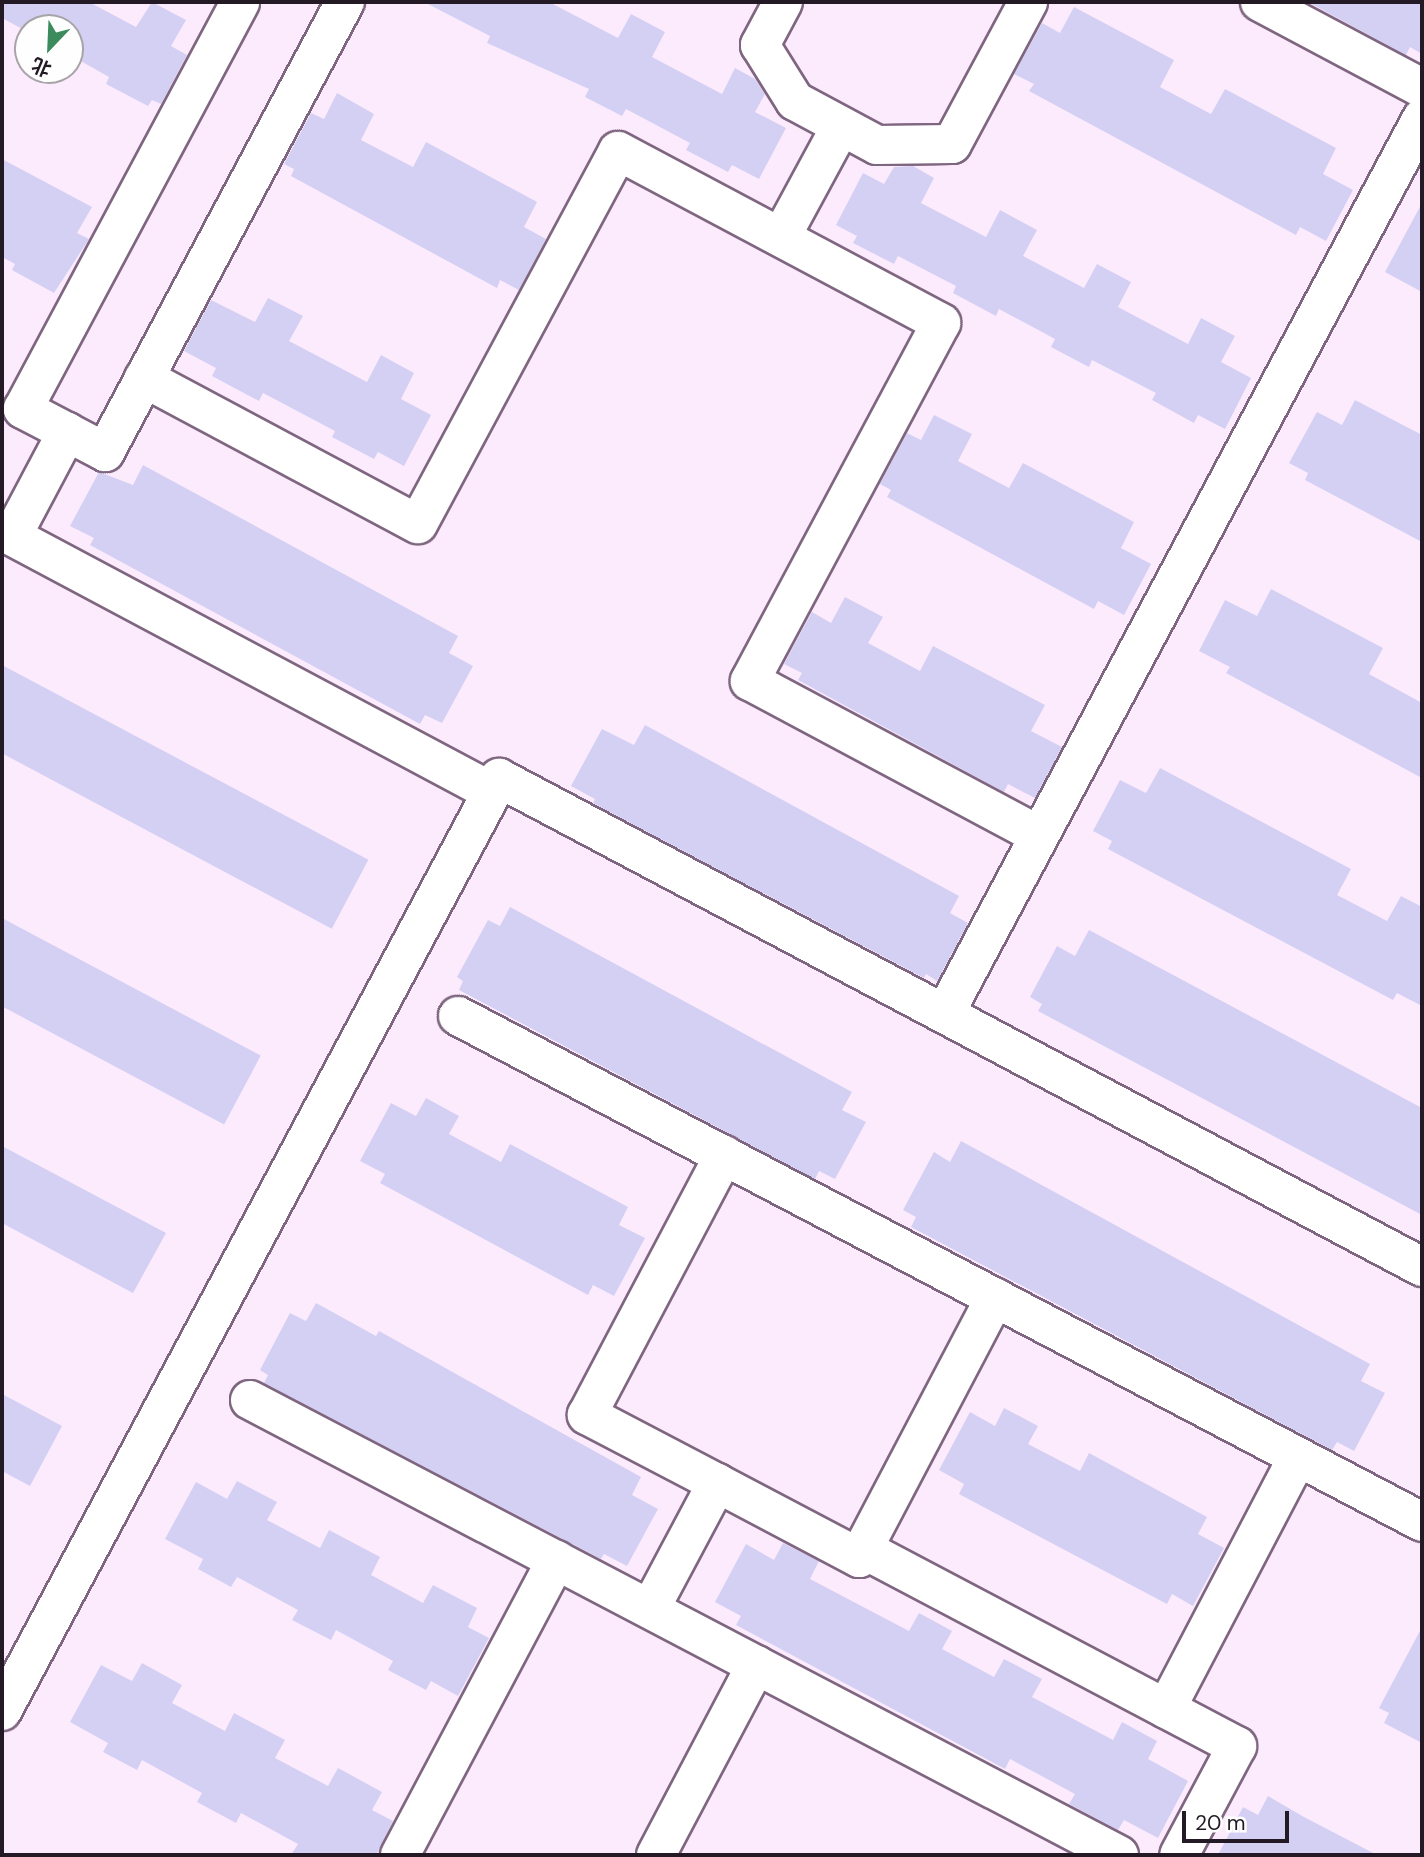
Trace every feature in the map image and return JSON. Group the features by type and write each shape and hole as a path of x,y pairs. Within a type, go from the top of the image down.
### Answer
{"lane":[{"path":"240,2 23,409 105,452 345,2"},
{"path":"783,2 760,45 795,101 877,145 952,144 1028,2"},
{"path":"1260,2 1422,88"},
{"path":"945,1013 1040,835 1412,160 1422,118"},
{"path":"781,237 841,126"},
{"path":"145,378 418,524 618,151 941,323 750,681 1040,835"},
{"path":"67,432 7,533 492,792"},
{"path":"2,1711 499,778 1422,1267"},
{"path":"458,1016 1422,1522"},
{"path":"724,1155 587,1415 859,1558 995,1298"},
{"path":"250,1400 1119,1855"},
{"path":"1166,1709 1298,1457"},
{"path":"650,1609 717,1483"},
{"path":"863,1549 1237,1746 1179,1855"},
{"path":"400,1855 555,1560"},
{"path":"656,1855 756,1665"}],"building":[{"path":"2,2 89,2 136,27 152,2 186,20 171,46 187,55 161,104 152,100 148,106 106,84 109,77 84,63 84,14 14,14 14,24 2,18"},
{"path":"424,2 549,2 618,38 631,14 665,32 652,57 722,94 735,68 755,79 765,94 755,112 786,128 759,179 732,165 728,172 686,150 690,143 626,109 622,116 585,97 589,89 487,43 490,36"},
{"path":"1308,2 1422,2 1422,54 1410,47 1406,55"},
{"path":"1074,7 1174,60 1160,87 1211,114 1225,89 1336,148 1323,174 1353,190 1326,241 1300,227 1296,235 1029,91 1034,84 1014,74 1042,23 1060,33"},
{"path":"337,93 374,114 361,140 413,167 426,142 537,202 524,227 546,239 519,290 500,280 497,288 291,176 294,169 284,164 311,113 324,119"},
{"path":"2,159 92,207 77,233 89,239 54,293 12,270 15,264 2,257"},
{"path":"913,166 934,178 921,203 986,237 1000,210 1037,230 1023,256 1084,288 1097,264 1131,282 1118,307 1188,344 1201,318 1235,336 1221,362 1251,378 1225,429 1198,415 1194,423 1152,400 1156,393 1092,360 1089,367 1051,347 1055,339 999,309 996,316 953,293 956,286 898,256 894,264 853,243 857,236 836,225 863,173 884,184 894,167"},
{"path":"1422,203 1422,292 1385,272"},
{"path":"268,298 303,316 289,341 367,382 381,355 414,373 401,399 431,415 404,466 378,452 374,459 332,437 335,431 263,393 259,401 212,376 216,368 184,351 211,300 255,322"},
{"path":"1355,400 1422,435 1422,542 1305,480 1308,473 1289,463 1317,412 1342,425"},
{"path":"934,415 972,434 958,461 1009,488 1023,463 1134,522 1121,548 1151,564 1124,615 1098,601 1094,609 887,497 891,490 880,484 907,433 921,440"},
{"path":"143,465 458,636 449,653 473,666 442,723 425,715 420,724 90,545 94,538 70,526 99,472 133,485"},
{"path":"1271,589 1383,648 1369,674 1422,703 1422,778 1226,673 1230,667 1199,651 1225,600 1257,616"},
{"path":"845,597 883,617 868,643 920,671 933,646 1045,705 1031,731 1062,747 1035,798 1008,784 1004,792 798,680 802,673 784,664 812,612 831,623"},
{"path":"2,665 368,860 332,929 2,753"},
{"path":"645,725 959,896 950,913 968,923 937,981 926,974 924,978 593,803 595,799 571,786 602,729 634,745"},
{"path":"1160,768 1351,869 1337,895 1387,921 1401,896 1422,907 1422,1006 1397,993 1393,1000 1108,849 1112,841 1093,831 1120,780 1146,793"},
{"path":"510,907 852,1092 842,1110 866,1122 835,1179 819,1171 815,1179 459,990 463,981 457,977 488,920 500,926"},
{"path":"2,918 261,1056 224,1124 2,1006"},
{"path":"1089,930 1422,1108 1422,1215 1038,1011 1042,1004 1030,997 1057,946 1075,956"},
{"path":"426,1098 459,1116 449,1134 501,1162 510,1144 628,1207 619,1225 645,1238 614,1296 593,1285 588,1295 380,1183 385,1174 360,1161 391,1103 416,1116"},
{"path":"961,1141 1370,1364 1361,1381 1385,1393 1354,1451 1337,1442 1332,1450 911,1227 916,1217 903,1210 934,1152 950,1162"},
{"path":"2,1146 166,1233 133,1293 2,1223"},
{"path":"316,1303 376,1336 379,1331 641,1477 632,1495 658,1509 627,1566 604,1554 601,1559 264,1383 268,1375 260,1370 290,1313 306,1321"},
{"path":"2,1394 62,1426 30,1486 2,1471"},
{"path":"1004,1408 1038,1426 1028,1444 1080,1471 1089,1453 1207,1517 1198,1534 1224,1548 1193,1606 1172,1594 1167,1604 959,1494 964,1484 939,1470 970,1412 995,1426"},
{"path":"237,1481 277,1502 267,1520 320,1548 329,1530 380,1557 371,1575 423,1603 433,1585 477,1608 468,1627 489,1638 458,1696 431,1681 426,1690 388,1670 393,1661 336,1630 331,1640 292,1620 298,1610 237,1577 231,1587 198,1569 203,1559 165,1539 196,1482 227,1499"},
{"path":"783,1543 819,1561 810,1579 909,1631 919,1613 952,1631 942,1649 994,1677 1004,1659 1042,1679 1032,1697 1113,1740 1122,1722 1157,1741 1148,1759 1188,1781 1158,1838 1124,1820 1118,1830 1069,1804 1075,1794 1010,1759 1005,1769 736,1625 741,1616 715,1602 746,1544 774,1560"},
{"path":"1422,1627 1422,1743 1384,1723 1389,1713 1379,1708"},
{"path":"142,1663 182,1685 172,1703 225,1731 234,1713 285,1740 275,1758 328,1786 338,1768 382,1792 372,1810 393,1821 376,1855 291,1855 298,1844 241,1813 236,1823 197,1802 202,1793 142,1760 137,1770 103,1752 108,1743 70,1722 101,1665 132,1681"},
{"path":"1268,1796 1377,1855 1218,1855 1243,1807 1258,1815"}]}
